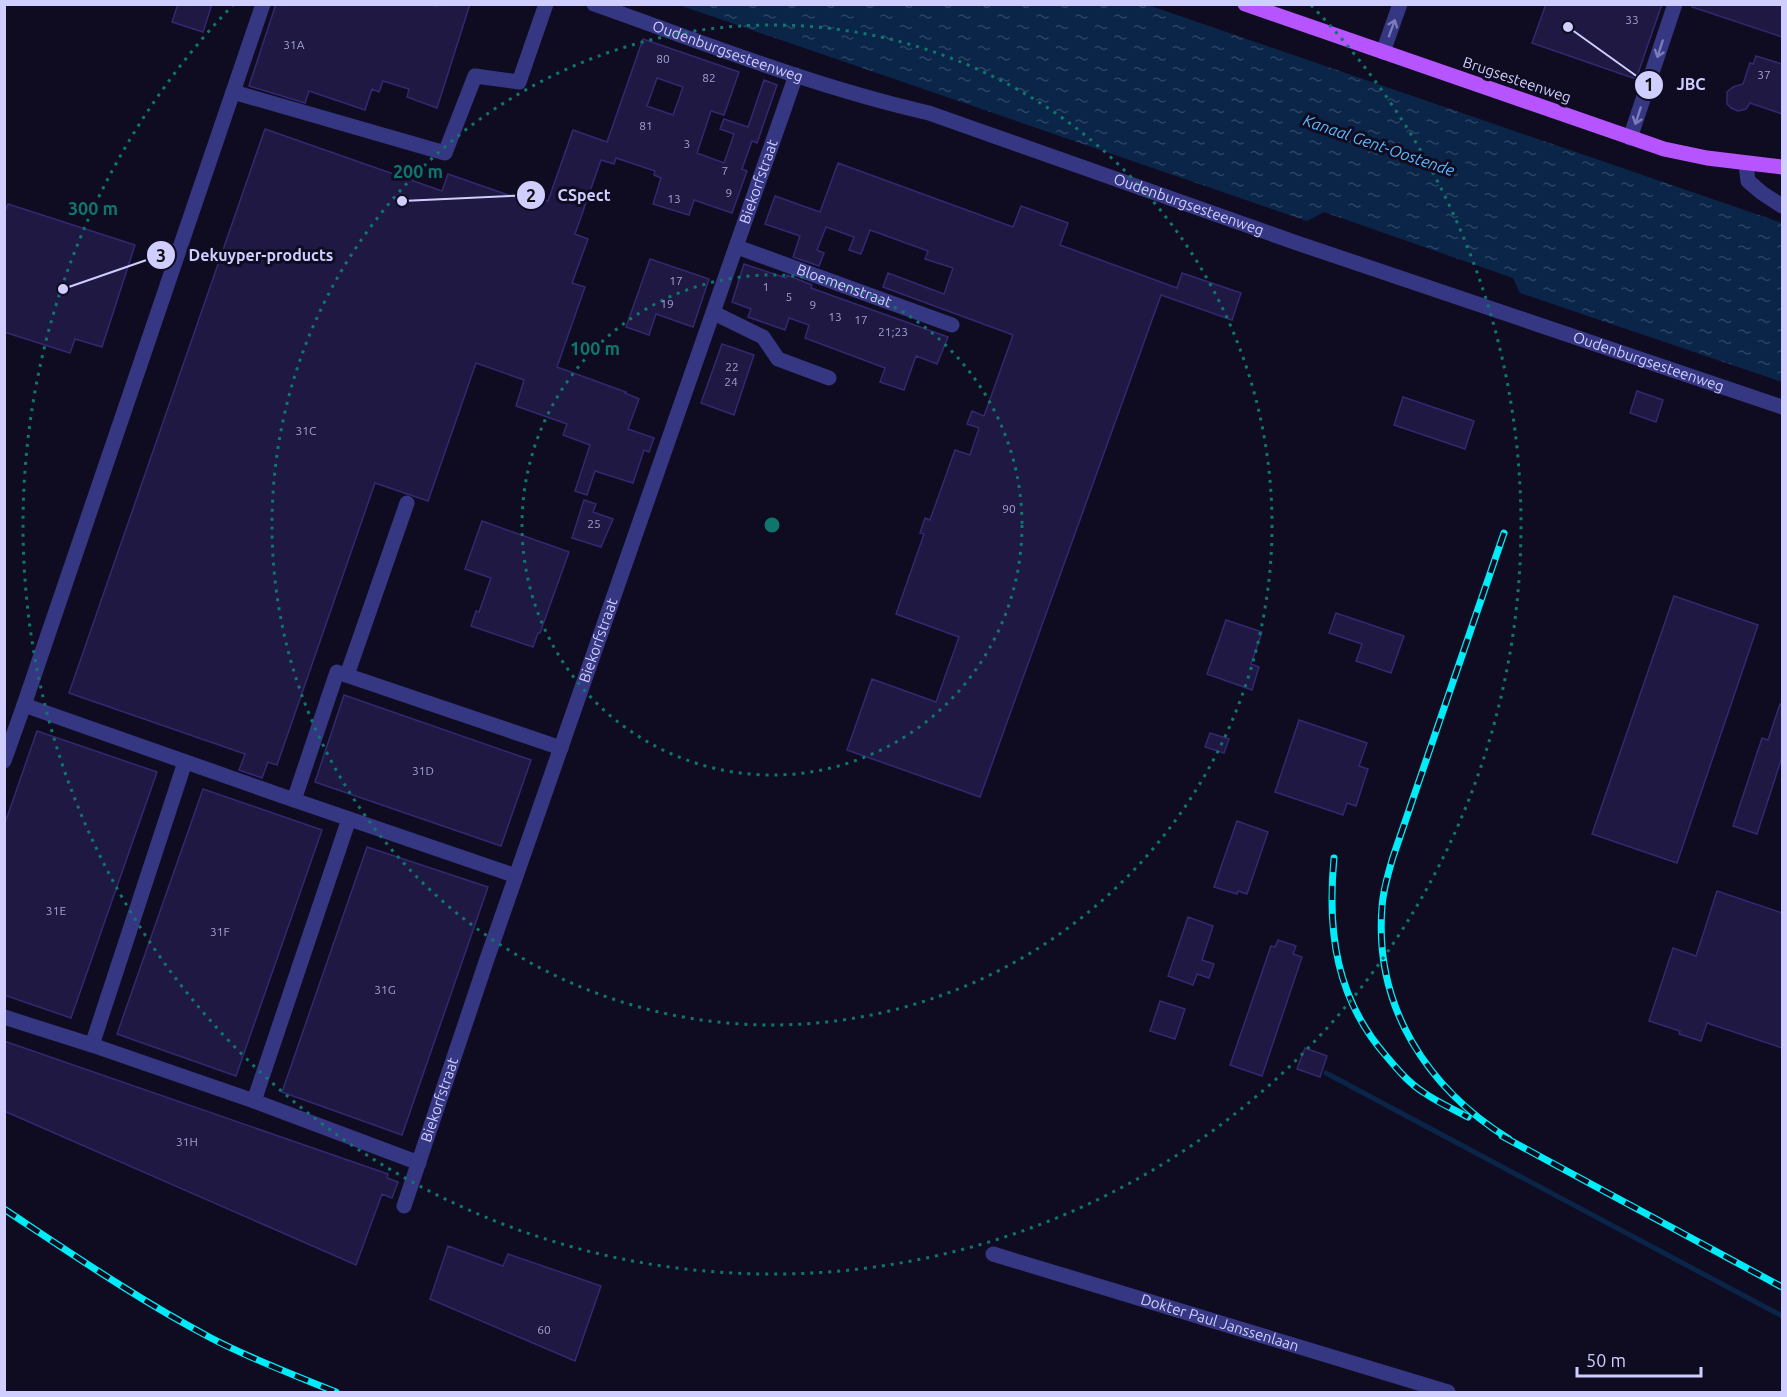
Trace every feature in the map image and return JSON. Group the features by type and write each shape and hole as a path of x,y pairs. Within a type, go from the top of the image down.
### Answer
{"main road":[{"name":"Brugsesteenweg","path":"1245,4 1664,149 1707,159 1782,167"}],"street":[{"path":"4,761 263,4"},
{"path":"233,92 445,153 475,76 519,82 546,4"},
{"name":"Oudenburgsesteenweg","path":"594,4 796,75 888,104 929,113 1297,243 1782,407"},
{"path":"1383,52 1400,4"},
{"path":"1630,138 1675,4"},
{"name":"Biekorfstraat","path":"404,1206 516,876 796,75"},
{"path":"1746,164 1748,181 1762,194 1782,206"},
{"name":"Bloemenstraat","path":"737,247 952,326"},
{"path":"714,313 762,337 778,359 829,378"},
{"path":"347,675 407,502"},
{"path":"294,800 337,672 561,748"},
{"path":"24,705 516,876"},
{"path":"92,1045 185,762"},
{"path":"254,1101 349,819"},
{"path":"4,1017 254,1101 419,1163"},
{"name":"Dokter Paul Janssenlaan","path":"993,1254 1448,1392"}],"water":[{"name":"Kanaal Gent-Oostende","path":"679,5 1148,5 1782,223 1782,382 1520,293 1513,278 1324,212 1307,221"}],"building":[{"path":"178,4 212,4 203,32 172,22"},
{"path":"276,4 422,4 437,6 438,4 470,4 437,108 407,97 409,89 383,81 379,92 372,89 365,110 309,91 305,103 249,86"},
{"path":"1546,4 1662,4 1636,79 1532,43"},
{"path":"1692,4 1782,4 1782,37 1692,7"},
{"path":"643,39 739,72 724,115 711,111 697,153 724,163 734,134 720,129 724,119 748,127 764,80 777,85 757,143 752,141 742,169 747,171 732,213 694,200 689,215 653,204 661,178 654,175 655,171 616,158 614,164 601,160 575,234 588,239 572,283 585,287 557,367 639,399 628,429 654,438 649,452 644,450 633,483 595,471 587,495 575,491 590,445 563,435 567,424 516,406 524,380 476,363 428,501 375,483 277,765 268,762 262,778 239,770 245,754 69,693 265,129 442,191 448,174 531,203 534,196 548,201 573,130 607,142","holes":["657,78 683,87 673,115 647,106"]},
{"path":"1756,56 1782,64 1782,114 1750,103 1746,109 1738,111 1727,104 1727,92 1743,84 1750,63 1753,64"},
{"path":"838,163 1013,227 1021,206 1068,223 1060,245 1177,288 1182,273 1241,293 1232,320 1161,295 980,797 847,750 872,679 936,702 959,637 896,614 924,534 920,533 925,518 930,520 955,450 970,455 979,428 967,424 972,411 984,416 1013,335 883,287 888,273 944,294 953,268 925,259 928,251 870,230 861,254 849,250 854,237 826,227 817,250 824,253 819,266 793,257 800,236 765,224 775,196 820,212"},
{"path":"8,204 135,245 102,347 75,339 70,353 4,332 4,214"},
{"path":"650,259 709,279 693,327 656,314 649,335 626,327"},
{"path":"744,264 786,278 787,275 812,285 811,288 948,337 937,364 916,356 904,390 880,382 885,368 805,338 809,325 789,318 785,330 748,317 751,309 732,302"},
{"path":"722,344 754,355 734,415 701,403"},
{"path":"1637,391 1663,400 1656,422 1630,413"},
{"path":"1403,397 1474,421 1465,449 1394,425"},
{"path":"584,500 596,504 593,512 613,519 601,547 572,538"},
{"path":"482,521 569,552 533,647 471,626 476,611 479,612 491,578 465,569"},
{"path":"1674,596 1758,625 1677,863 1592,834"},
{"path":"1336,613 1404,636 1391,673 1356,661 1362,644 1329,633"},
{"path":"1226,620 1262,632 1251,664 1259,667 1252,690 1207,674"},
{"path":"344,695 531,760 501,846 315,782"},
{"path":"1780,704 1782,705 1782,757 1757,834 1733,826 1762,738 1768,740"},
{"path":"1299,720 1367,743 1359,766 1368,769 1356,806 1347,803 1343,815 1275,792"},
{"path":"37,731 157,772 71,1018 4,995 4,826"},
{"path":"1210,733 1229,739 1224,753 1205,747"},
{"path":"203,789 322,830 236,1076 117,1034"},
{"path":"1237,821 1268,832 1247,894 1238,891 1237,894 1214,887"},
{"path":"367,847 488,887 402,1135 282,1092"},
{"path":"1717,891 1782,913 1782,1048 1707,1023 1701,1041 1649,1021 1673,948 1696,956"},
{"path":"1188,917 1213,926 1202,960 1214,964 1209,978 1197,974 1193,985 1168,976"},
{"path":"1278,940 1296,946 1293,954 1302,957 1262,1076 1230,1065 1271,946 1275,947"},
{"path":"1160,1001 1185,1009 1175,1039 1150,1031"},
{"path":"4,1041 388,1174 387,1178 398,1182 392,1198 382,1194 356,1265 4,1111"},
{"path":"1305,1048 1327,1056 1320,1077 1297,1069"},
{"path":"448,1246 503,1266 508,1254 601,1286 575,1361 430,1299"}],"waterway":[{"path":"1326,1073 1782,1316"}],"railway":[{"path":"1504,533 1393,857 1383,901 1382,944 1387,978 1397,1011 1412,1041 1431,1070 1453,1095 1509,1139"},
{"path":"1334,858 1332,885 1334,938 1346,988 1356,1012 1370,1035 1408,1080 1434,1099 1468,1117"},
{"path":"1502,1136 1782,1287"},
{"path":"4,1209 106,1276 211,1338 336,1392"}],"place":[{"name":"JBC","path":"1568,27"},
{"name":"CSpect","path":"402,201"},
{"name":"Dekuyper-products","path":"63,289"}]}
